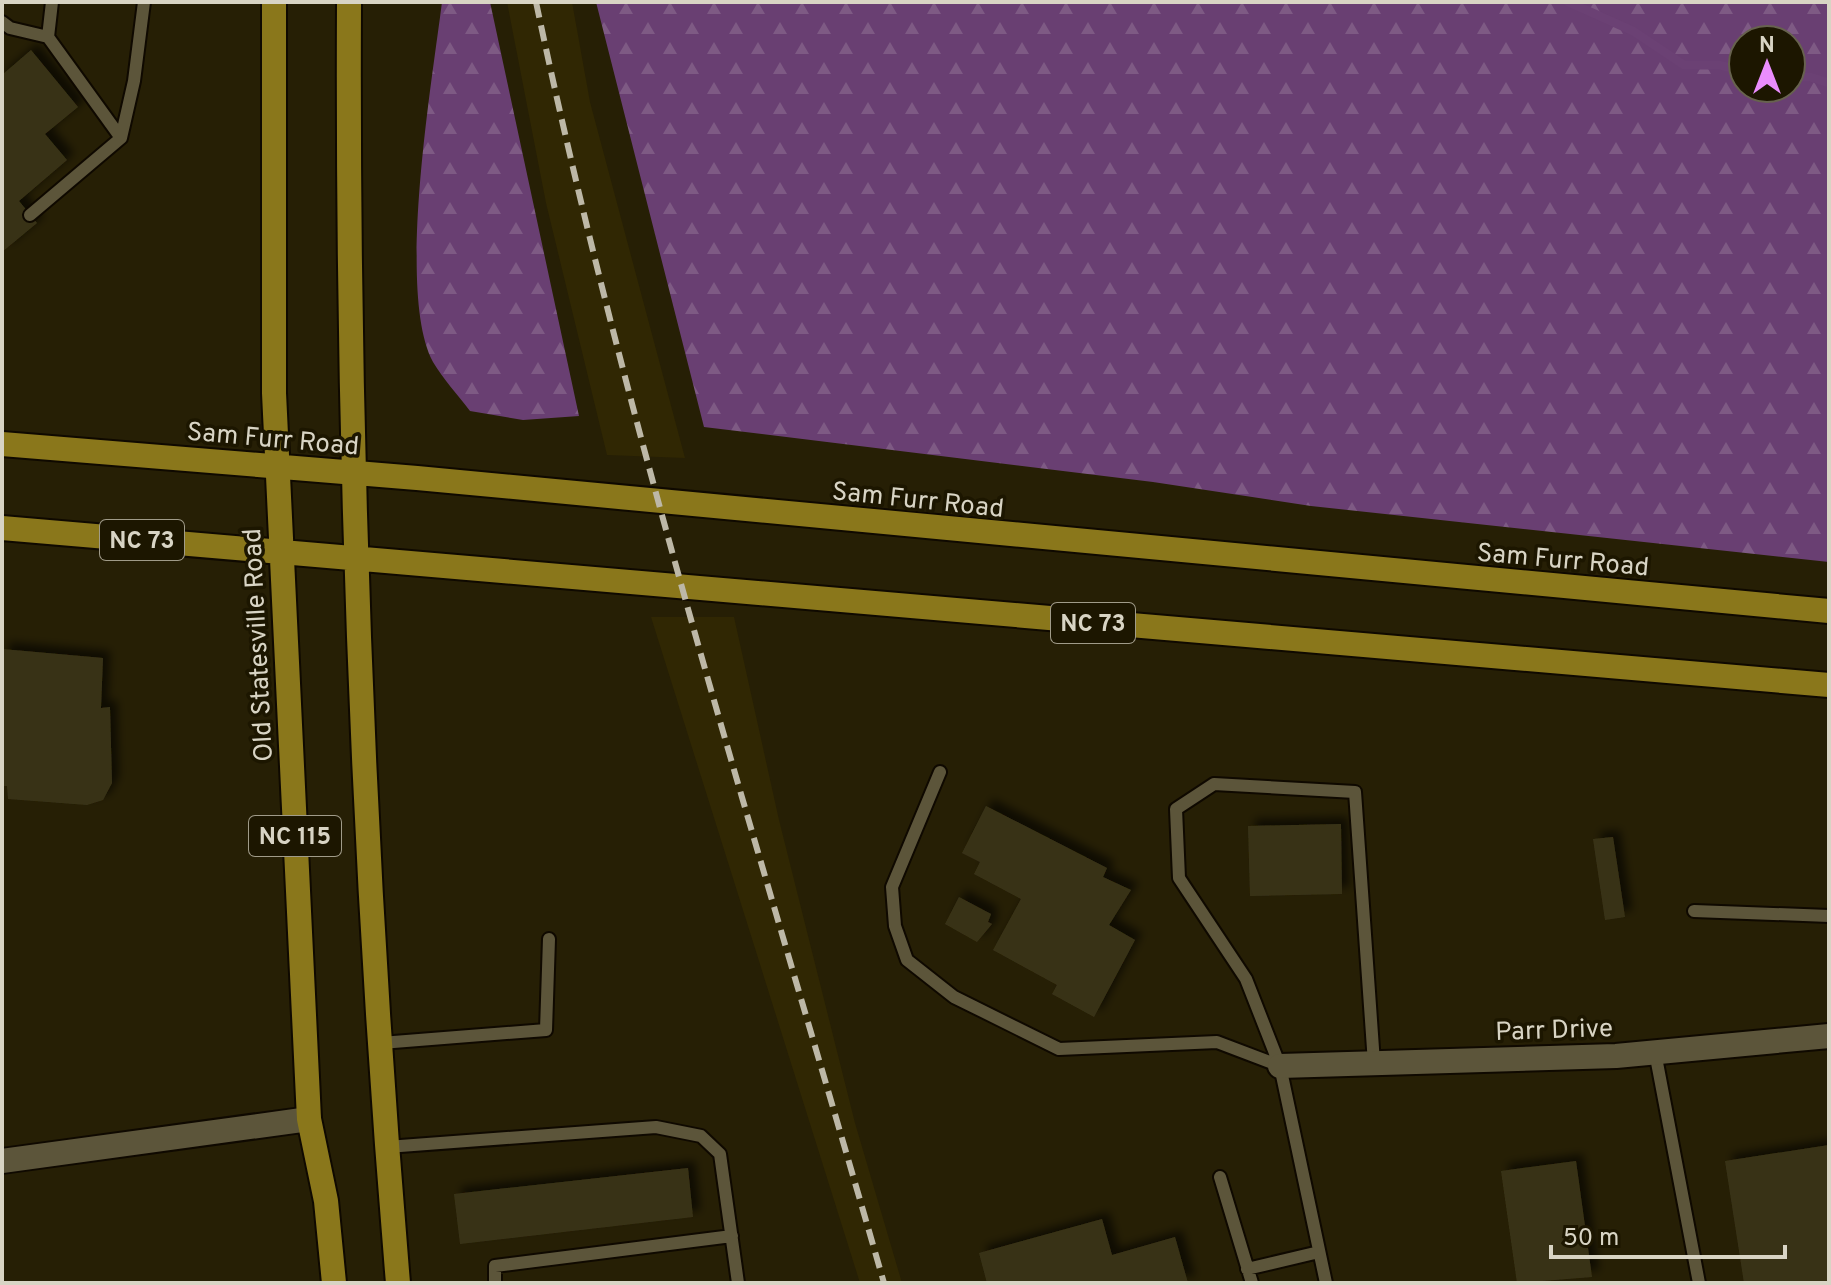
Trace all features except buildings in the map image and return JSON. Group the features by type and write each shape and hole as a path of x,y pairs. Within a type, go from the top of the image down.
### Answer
{"main road":[{"name":"Old Statesville Road","path":"274,2 276,466 309,1119 326,1201 335,1280"},
{"name":"NC 115","path":"349,2 348,160 357,557 381,1043 398,1283"},
{"name":"Sam Furr Road","path":"2,444 356,473 1829,611"},
{"name":"NC 73","path":"2,528 647,582 716,592 1829,685"}],"street":[{"name":"Parr Drive","path":"1280,1066 1655,1052 1829,1036"},
{"path":"2,1161 309,1119"}],"lane":[{"path":"48,37 52,2"},
{"path":"30,215 121,138 134,81 144,2"},
{"path":"2,22 10,28 48,37 121,138"},
{"path":"940,772 892,887 895,926 907,960 954,997 1059,1049 1217,1042 1280,1066"},
{"path":"1326,1283 1280,1066 1246,979 1179,878 1176,809 1214,784 1355,792 1374,1063"},
{"path":"1694,911 1829,916"},
{"path":"381,1043 546,1030 549,939"},
{"path":"1655,1052 1699,1283"},
{"path":"387,1147 656,1127 701,1136 720,1154 738,1283"},
{"path":"1220,1177 1252,1283"},
{"path":"495,1283 495,1266 732,1236"},
{"path":"1247,1269 1319,1252"}],"shaded area":[{"path":"507,2 572,2 590,102 685,458 607,455 546,203"},
{"path":"651,617 734,617 779,820 855,1123 902,1283 860,1283"}],"green space":[{"path":"442,2 490,2 579,416 523,420 470,411 433,362 422,330 417,288 420,186"},
{"path":"596,2 1829,2 1829,562 1311,506 1153,482 704,427"}],"waterway":[{"path":"1568,2 1633,31 1684,65 1727,67"},
{"path":"1807,77 1829,83"}],"railway":[{"path":"536,2 572,164 654,486 884,1283"}]}
